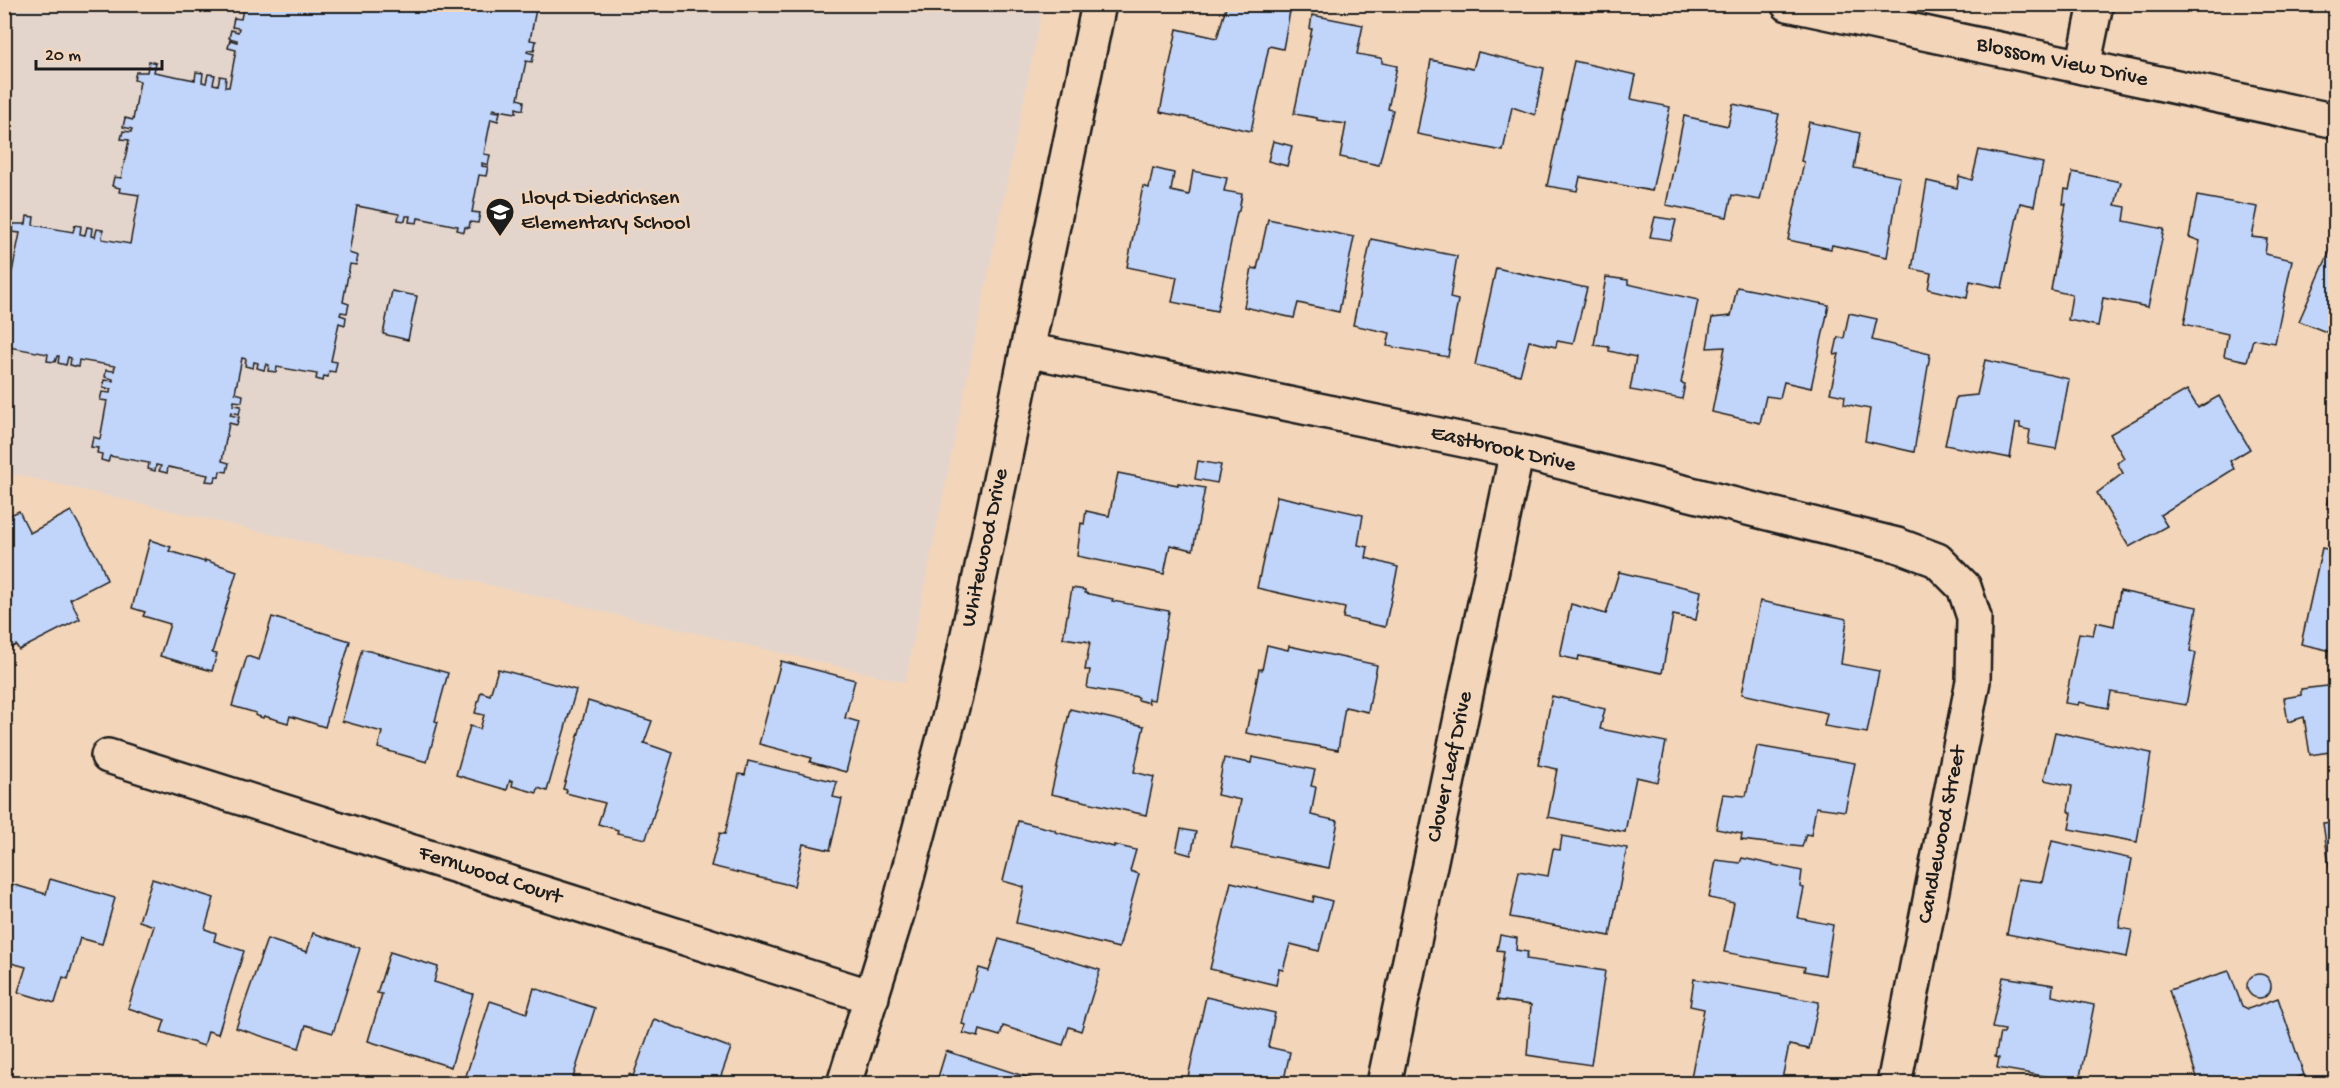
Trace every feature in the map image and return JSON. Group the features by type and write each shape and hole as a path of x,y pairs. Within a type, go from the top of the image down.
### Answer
{"street":[{"name":"Whitewood Drive","path":"844,1083 916,848 957,692 1099,4"},
{"name":"Blossom View Drive","path":"1788,4 2336,121"},
{"path":"2083,67 2096,4"},
{"name":"Eastbrook Drive","path":"1027,350 1517,452 1898,545 1937,560 1965,587"},
{"name":"Clover Leaf Drive","path":"1384,1083 1517,452"},
{"name":"Candlewood Street","path":"1894,1083 1973,681 1974,617 1965,587"},
{"name":"Fernwood Court","path":"108,756 872,997"}],"shaded area":[{"name":"Lloyd Diedrichsen Elementary School","path":"5,5 1043,5 905,682 5,472"}],"building":[{"path":"244,4 537,4 530,40 536,41 534,51 528,50 527,52 534,54 532,62 526,61 518,99 524,101 523,110 516,108 516,113 493,109 492,111 500,112 498,121 491,119 484,154 490,155 488,165 482,163 482,166 488,167 486,176 479,175 472,212 480,213 478,223 470,222 469,228 465,227 464,232 457,230 458,226 418,218 417,223 409,222 410,216 406,216 405,221 398,220 399,214 357,206 349,253 358,256 356,265 350,264 343,302 349,304 347,313 341,312 340,315 346,317 345,325 339,323 331,361 337,362 335,372 329,371 328,377 324,376 323,381 316,379 317,374 277,367 276,372 268,371 269,365 266,364 264,370 257,368 258,363 254,362 253,368 245,366 246,359 242,358 235,393 243,395 242,402 234,401 233,405 241,406 239,414 231,412 230,415 239,417 237,425 229,423 222,461 229,463 227,472 220,471 215,482 206,481 208,475 168,467 167,473 159,471 161,466 156,465 155,471 148,469 149,463 110,456 108,462 101,460 102,454 97,453 98,448 91,447 93,437 100,439 107,401 100,400 102,392 110,393 111,389 103,388 104,380 113,381 105,377 106,370 114,371 115,366 79,360 78,367 70,365 71,358 68,357 66,365 58,363 59,356 55,362 47,361 48,354 9,347 8,353 4,353 4,311 8,292 4,291 4,284 10,285 10,281 4,279 4,271 12,272 20,233 12,232 13,224 26,224 27,216 34,217 33,225 73,232 75,225 81,226 80,234 85,235 87,227 92,228 91,236 95,237 97,229 103,230 102,239 130,244 139,195 119,192 120,188 112,186 114,177 121,178 129,140 121,139 123,131 131,132 132,129 123,127 125,118 133,120 140,81 134,80 136,72 147,72 149,61 156,63 154,72 195,80 196,72 203,73 202,82 206,83 208,74 215,75 213,84 218,85 220,76 226,77 225,87 229,87 236,50 228,48 230,40 237,42 237,40 229,38 231,30 238,32 239,28 232,27 234,18 241,19"},
{"path":"1227,4 1291,6 1283,49 1269,46 1251,131 1160,112 1177,29 1217,38"},
{"path":"1312,15 1363,25 1357,54 1380,58 1382,63 1397,66 1388,109 1393,110 1379,165 1340,157 1346,124 1294,114 1312,29 1310,29"},
{"path":"1478,52 1544,68 1535,115 1512,107 1503,151 1417,134 1431,60 1473,69"},
{"path":"1574,61 1636,75 1631,99 1670,107 1652,191 1580,177 1577,191 1547,186"},
{"path":"1733,104 1779,114 1760,200 1732,195 1727,217 1666,205 1684,116 1728,126"},
{"path":"1809,122 1860,133 1854,168 1900,177 1887,257 1832,245 1831,249 1788,240 1804,162 1801,161"},
{"path":"1273,141 1292,146 1287,166 1268,161"},
{"path":"1979,150 2043,163 2034,206 2020,203 2002,288 1970,281 1967,298 1928,289 1931,273 1912,269 1927,181 1957,188 1959,176 1972,180"},
{"path":"1153,168 1174,173 1171,191 1189,195 1193,171 1227,178 1224,191 1242,194 1217,311 1172,302 1177,277 1127,267 1143,186 1149,188"},
{"path":"2073,172 2121,182 2115,205 2126,207 2124,221 2164,229 2148,307 2103,298 2098,326 2068,320 2072,295 2051,290 2066,204 2063,204 2065,189 2069,190"},
{"path":"2197,196 2258,207 2252,237 2267,239 2265,254 2292,260 2275,343 2253,339 2247,361 2224,356 2228,334 2184,324 2200,241 2189,237"},
{"path":"1655,217 1676,220 1671,240 1650,237"},
{"path":"1268,219 1354,237 1339,312 1298,303 1294,318 1244,307 1252,268 1257,269"},
{"path":"2336,237 2336,336 2299,321"},
{"path":"1371,239 1457,256 1450,298 1458,300 1448,357 1387,346 1390,333 1353,325"},
{"path":"1496,268 1587,288 1573,344 1557,341 1556,347 1529,341 1520,375 1475,365"},
{"path":"1606,277 1628,280 1628,284 1698,300 1681,383 1685,384 1682,399 1630,390 1636,357 1609,351 1609,347 1594,345"},
{"path":"1737,287 1829,305 1811,388 1784,382 1780,398 1766,396 1760,423 1712,412 1725,347 1707,348 1712,318 1731,316"},
{"path":"392,291 417,296 408,340 383,334"},
{"path":"1849,313 1877,319 1872,340 1930,354 1914,452 1865,441 1870,409 1844,404 1845,396 1830,393 1839,354 1834,355 1838,337 1844,338"},
{"path":"1985,360 2069,379 2056,449 2028,444 2030,430 2020,428 2020,423 2016,423 2010,458 1945,445 1956,397 1977,395"},
{"path":"2187,390 2198,408 2219,396 2250,449 2230,461 2234,469 2160,515 2167,526 2129,547 2097,493 2123,473 2117,463 2124,458 2110,434"},
{"path":"1198,461 1221,465 1217,483 1195,479"},
{"path":"2336,468 2336,509 2327,508"},
{"path":"1118,473 1205,488 1193,550 1170,545 1164,574 1077,556 1081,523 1084,524 1086,511 1109,516"},
{"path":"1277,496 1363,515 1358,545 1368,547 1366,558 1398,567 1385,627 1343,618 1345,608 1257,588"},
{"path":"19,511 30,533 71,511 100,562 107,580 70,599 80,619 19,650 16,645 4,651 4,598 9,596 4,586 4,518"},
{"path":"150,540 171,547 169,551 237,571 212,653 217,654 212,671 160,656 170,624 143,616 145,612 132,608"},
{"path":"2322,548 2336,551 2336,652 2301,644"},
{"path":"1619,572 1701,591 1696,620 1673,615 1662,673 1579,656 1578,660 1560,656 1571,604 1606,614"},
{"path":"1072,588 1113,599 1112,601 1169,611 1154,700 1148,699 1149,703 1138,700 1138,697 1087,688 1090,670 1085,670 1090,642 1063,638"},
{"path":"2120,591 2197,607 2190,651 2196,653 2186,705 2111,692 2108,708 2079,702 2078,705 2065,703 2079,633 2093,635 2096,622 2114,626"},
{"path":"1760,601 1847,619 1841,664 1879,671 1867,733 1824,726 1827,713 1742,694"},
{"path":"272,617 350,641 325,727 290,716 288,723 264,716 263,718 255,715 256,713 232,706 247,656 259,660"},
{"path":"1267,645 1288,650 1289,646 1377,665 1368,712 1345,707 1338,750 1246,733 1259,669 1262,670"},
{"path":"362,649 448,673 427,762 378,748 382,732 342,721"},
{"path":"781,661 855,680 845,718 859,722 846,772 810,762 812,758 759,744"},
{"path":"498,669 576,690 547,791 538,788 537,793 512,786 513,781 510,780 507,790 456,775 470,726 480,729 484,715 475,713 481,692 490,695"},
{"path":"2336,685 2336,751 2310,755 2304,717 2288,722 2284,698 2301,695 2301,689"},
{"path":"1552,696 1605,709 1600,729 1666,742 1658,782 1636,777 1625,832 1548,817 1557,769 1538,765"},
{"path":"588,701 652,721 644,743 673,753 646,839 617,833 618,830 598,824 605,803 566,793 567,790 563,789"},
{"path":"1070,709 1144,726 1134,772 1154,777 1146,815 1051,794"},
{"path":"2055,732 2151,753 2137,842 2069,829 2072,813 2068,811 2072,786 2044,780"},
{"path":"1757,746 1855,763 1845,811 1816,807 1811,835 1806,834 1802,847 1741,840 1742,834 1716,829 1723,794 1746,796"},
{"path":"1252,757 1315,770 1311,786 1316,787 1311,815 1338,821 1329,868 1231,848 1241,800 1217,795 1224,758 1251,763"},
{"path":"748,761 837,782 833,797 842,799 830,850 803,844 794,886 711,866 720,833 725,834 739,774 745,775"},
{"path":"1018,821 1114,847 1114,845 1136,850 1130,871 1139,874 1119,948 1016,923 1024,887 1003,881"},
{"path":"2336,822 2336,913 2323,823"},
{"path":"1181,829 1196,832 1191,855 1176,851"},
{"path":"1562,836 1627,848 1610,936 1510,917 1519,871 1548,876 1553,849 1560,850"},
{"path":"2052,841 2132,859 2119,928 2132,930 2127,957 2007,934 2018,879 2042,882"},
{"path":"1742,858 1802,871 1800,887 1804,888 1798,918 1833,925 1825,975 1804,971 1805,967 1724,952 1734,903 1709,898 1716,860 1740,863"},
{"path":"50,879 115,898 102,944 80,938 68,979 63,977 55,1003 18,992 26,967 4,961 4,882 46,894"},
{"path":"152,879 214,898 205,929 216,933 214,941 244,951 218,1034 208,1031 204,1046 161,1032 165,1020 128,1008 154,926 139,921"},
{"path":"1231,882 1313,902 1314,896 1332,901 1319,951 1290,944 1283,970 1279,969 1276,985 1210,969"},
{"path":"313,933 360,948 333,1033 306,1025 299,1048 236,1028 267,939 307,952"},
{"path":"1500,935 1517,938 1516,950 1528,952 1526,959 1605,971 1591,1065 1527,1055 1531,1005 1497,1000 1504,951 1497,950"},
{"path":"999,939 1100,970 1081,1031 1069,1027 1063,1045 1003,1026 1000,1036 980,1030 978,1037 963,1033 966,1025 962,1024 970,991 972,992 979,968 989,971"},
{"path":"390,952 438,967 434,982 473,994 451,1067 368,1041 382,994 377,993"},
{"path":"2229,971 2242,1006 2248,1009 2278,998 2304,1075 2277,1084 2260,1084 2258,1080 2246,1084 2199,1084 2169,990"},
{"path":"2259,974 2267,978 2271,986 2267,994 2259,998 2251,994 2247,986 2251,978"},
{"path":"2003,977 2053,985 2052,996 2094,1005 2079,1082 1997,1068 1999,1058 1995,1057 2000,1033 2004,1033 2005,1030 1992,1028"},
{"path":"1694,979 1819,1002 1809,1049 1789,1045 1781,1084 1690,1083 1704,1009 1690,1006"},
{"path":"534,988 595,1008 571,1084 464,1082 490,1001 527,1013"},
{"path":"1206,997 1275,1013 1268,1047 1290,1052 1283,1084 1220,1084 1188,1077"},
{"path":"654,1019 731,1048 718,1084 626,1084 629,1074 633,1076"},
{"path":"946,1051 1039,1081 1038,1084 936,1084"}],"place":[{"name":"Lloyd Diedrichsen Elementary School","path":"500,238"}]}
